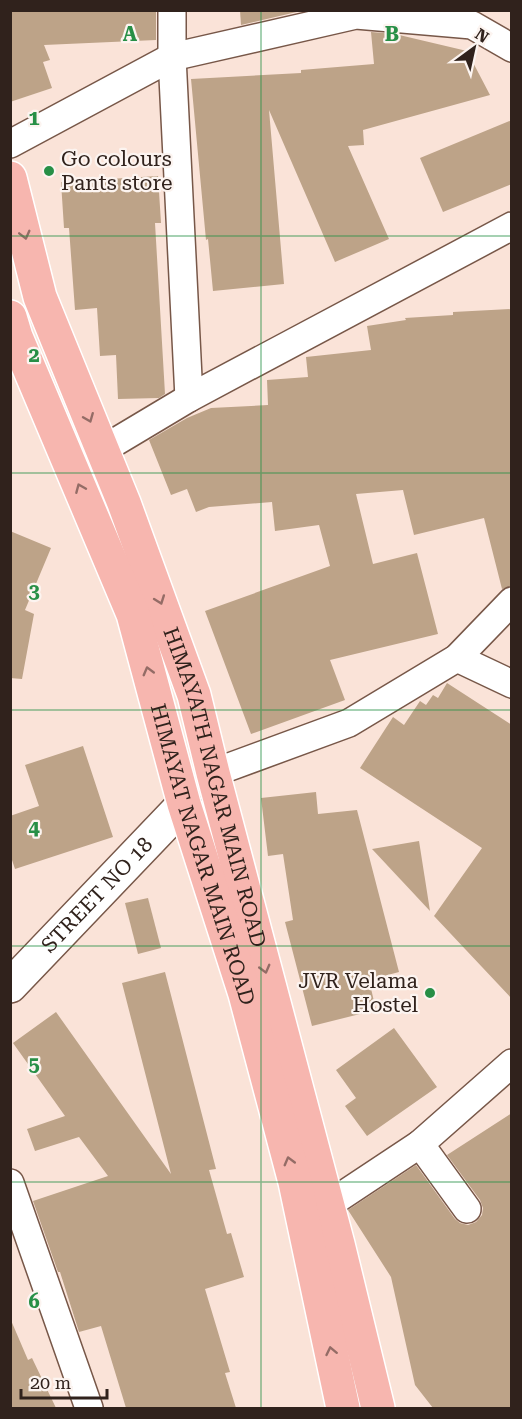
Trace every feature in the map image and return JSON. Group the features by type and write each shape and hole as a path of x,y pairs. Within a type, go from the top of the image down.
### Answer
{"main road":[{"name":"HIMAYATH NAGAR MAIN ROAD","path":"10,178 40,297 102,450 194,695 358,1320 378,1408"},
{"name":"HIMAYAT NAGAR MAIN ROAD","path":"12,331 133,614 184,804 244,994 292,1171 343,1408"}],"street":[{"path":"172,10 172,57 189,398"},
{"path":"10,144 172,57 356,15 478,18 512,48"},
{"path":"102,450 189,398 512,226"},
{"path":"213,773 349,723 457,658 512,602"},
{"path":"457,658 512,684"},
{"name":"STREET NO 18","path":"10,986 184,804"},
{"path":"328,1205 420,1144 512,1063"},
{"path":"420,1144 467,1209"},
{"path":"10,1183 89,1408"}],"building":[{"path":"10,10 156,10 156,40 44,45 50,60 43,62 52,88 10,102"},
{"path":"240,10 305,10 241,25"},
{"path":"371,32 395,34 467,51 490,95 363,130 364,145 348,146 389,239 335,262 269,110 284,284 213,291 191,79 301,73 301,70 374,64"},
{"path":"512,120 512,184 443,212 420,158"},
{"path":"158,176 161,223 155,223 165,394 159,398 118,399 116,355 100,356 97,308 75,310 69,228 64,228 61,182"},
{"path":"512,309 512,586 502,589 484,518 414,535 403,490 356,494 373,564 417,553 438,634 330,660 345,700 251,734 205,611 330,566 319,525 275,531 272,502 209,507 196,512 187,489 171,495 149,440 187,418 211,408 268,405 267,380 308,377 306,357 371,350 367,326 406,320 405,318 453,315 453,312"},
{"path":"10,531 51,548 25,610 34,614 22,679 10,678"},
{"path":"447,683 512,725 512,999 434,916 482,848 360,768 393,717 404,725 420,701 426,705 433,695 438,698"},
{"path":"83,746 113,837 15,869 10,854 10,816 39,806 25,765"},
{"path":"316,792 318,814 357,810 399,972 369,980 376,1010 312,1026 285,922 293,920 283,854 268,856 261,798"},
{"path":"419,841 430,911 372,849"},
{"path":"148,898 161,948 138,954 125,903"},
{"path":"165,972 216,1169 209,1170 227,1234 231,1233 244,1277 205,1289 230,1372 225,1373 236,1408 126,1408 101,1326 79,1332 60,1272 58,1272 33,1201 108,1176 79,1137 35,1151 27,1129 65,1116 13,1043 56,1012 171,1174 122,983"},
{"path":"394,1028 437,1087 367,1136 345,1106 356,1098 336,1070"},
{"path":"512,1113 512,1408 433,1408 415,1385 391,1277 348,1210 416,1165 455,1219 468,1225 476,1222 482,1215 483,1208 480,1200 447,1155"},
{"path":"10,1318 28,1360 32,1358 56,1408 10,1408"}],"place":[{"name":"Go colours Pants store","path":"49,171"},
{"name":"JVR Velama Hostel","path":"430,993"}]}
